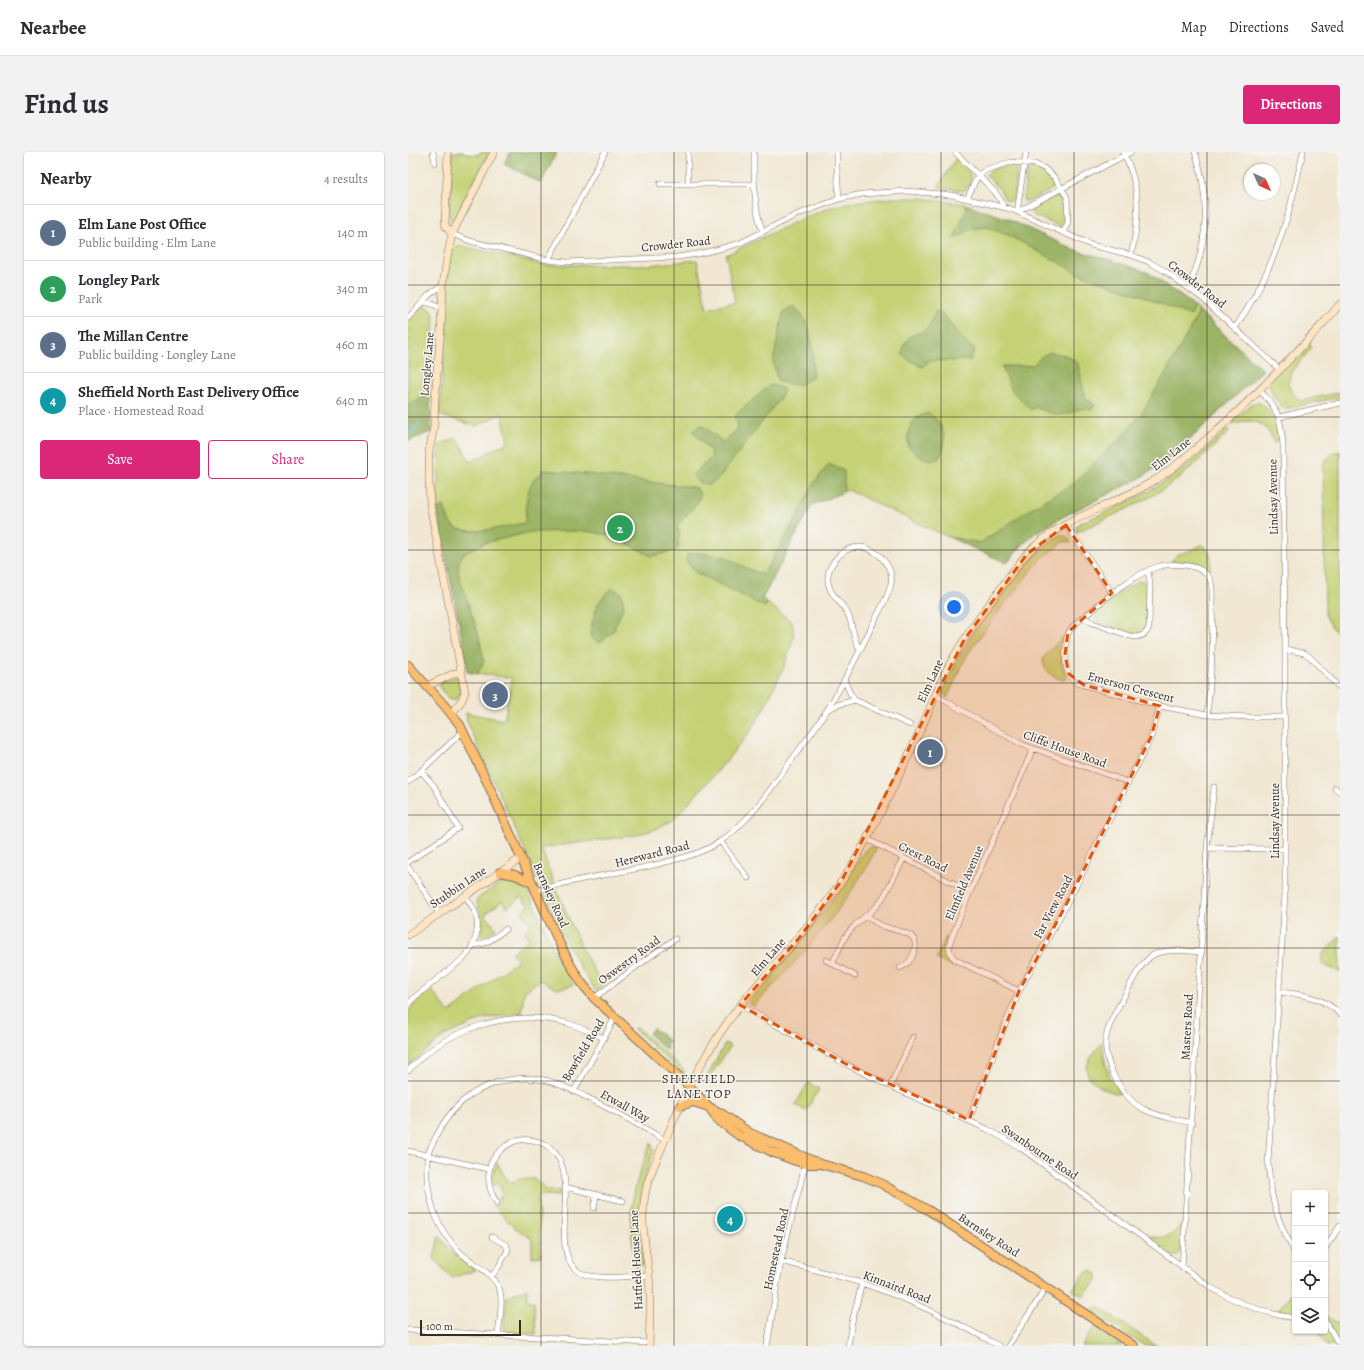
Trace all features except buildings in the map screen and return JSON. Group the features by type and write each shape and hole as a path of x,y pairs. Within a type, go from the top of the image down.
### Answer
{"main road":[{"name":"Barnsley Road","path":"408,665 451,714 463,731 546,914 570,964 582,982 594,998 690,1086 709,1107 718,1120 738,1135 772,1152 863,1176 903,1195 1134,1346"},
{"path":"500,872 515,875 532,883"},
{"path":"680,1106 693,1102 709,1107"}],"street":[{"path":"433,152 435,163"},
{"path":"448,152 445,223 446,227 452,234 494,152"},
{"path":"548,260 604,152"},
{"path":"688,152 688,183"},
{"path":"754,152 754,184 756,205 763,232"},
{"path":"838,152 837,170 839,199"},
{"path":"955,152 995,192 1004,207"},
{"path":"1017,212 1026,152"},
{"path":"1017,212 1124,154 1131,152"},
{"path":"1188,287 1200,258 1205,226 1203,191 1195,152"},
{"path":"1235,328 1249,308 1262,285 1282,237 1303,152"},
{"path":"1124,154 1134,183 1137,203 1137,224 1131,255"},
{"path":"967,199 978,175 988,169 999,164 1011,162 1035,164 1055,178 1067,197 1068,222 1063,233"},
{"path":"660,184 754,184"},
{"name":"Crowder Road","path":"452,234 470,242 548,260 567,262 678,257 698,254 740,242 796,215 839,199 862,194 907,191 930,192 1004,207 1091,245 1131,255 1149,262 1188,287 1280,370"},
{"name":"Longley Lane","path":"451,714 464,697 463,676 460,673 460,664 430,504 429,452 434,427 435,398 443,309 443,285 452,234"},
{"path":"408,318 429,295 443,285"},
{"path":"423,302 443,309"},
{"name":"Elm Lane","path":"690,1086 718,1036 740,1005 813,921 842,880 867,840 952,660 964,640 1015,568 1050,534 1136,491 1167,472 1214,433 1260,391 1340,304"},
{"name":"Lindsay Avenue","path":"1260,391 1276,408 1282,432 1283,445 1285,894 1269,1136 1269,1170 1271,1189 1280,1222 1292,1247"},
{"path":"1279,417 1340,403"},
{"path":"1066,525 1112,593"},
{"name":"Hereward Road","path":"536,891 551,886 678,860 697,854 720,842 745,821 828,709 844,680 860,649 888,593 891,578 888,566 874,551 859,547 844,552 833,562 830,568 828,582 830,590 847,612 854,633 855,642 860,649"},
{"name":"Emerson Crescent","path":"1207,715 1214,639 1211,582 1204,572 1198,568 1190,566 1162,566 1148,571 1112,593 1083,617 1068,632 1065,662 1072,680 1084,685 1160,706 1207,715 1285,717"},
{"path":"1083,617 1093,623 1136,638 1144,635 1149,627 1150,583 1148,571"},
{"path":"1285,649 1309,656 1340,688"},
{"path":"427,686 455,673 460,673"},
{"path":"844,680 850,695 855,700 910,725"},
{"name":"Cliffe House Road","path":"935,695 1021,744 1128,782"},
{"path":"828,709 855,700"},
{"name":"Far View Road","path":"969,1120 1019,991 1064,909 1151,737 1160,706"},
{"path":"408,782 463,731"},
{"name":"Elmfield Avenue","path":"1019,991 956,960 952,956 949,946 970,892 1033,749"},
{"path":"408,862 458,828 434,786 421,771"},
{"name":"Masters Road","path":"1182,1268 1192,1123 1207,848 1214,787"},
{"name":"Crest Road","path":"867,840 970,892"},
{"path":"720,842 748,878"},
{"path":"1207,848 1285,849"},
{"name":"Stubbin Lane","path":"408,935 521,858"},
{"path":"832,964 845,937 854,926 877,906 884,896 904,858"},
{"path":"408,867 440,913"},
{"path":"408,1004 470,952 474,944 478,928 474,910 465,895"},
{"path":"867,915 879,925 894,930 903,931 914,939 916,945 912,957 900,968"},
{"path":"474,944 479,946 506,929"},
{"name":"Oswestry Road","path":"594,998 642,961 676,939"},
{"path":"1192,1123 1146,1110 1137,1106 1129,1098 1112,1075 1108,1064 1106,1034 1137,972 1144,963 1154,955 1164,952 1202,952"},
{"path":"826,960 855,976"},
{"path":"1279,992 1299,993 1310,996 1328,1004 1340,1014"},
{"name":"Swanbourne Road","path":"740,1005 839,1060 890,1086 969,1120 1021,1148 1182,1268 1210,1287 1237,1302 1264,1312 1292,1317"},
{"name":"Bowfield Road","path":"498,1336 501,1294 498,1286 491,1278 458,1250 447,1238 439,1225 430,1200 426,1169 428,1155 443,1124 453,1110 466,1098 478,1090 493,1084 520,1079 543,1080 558,1083 574,1091 615,1017"},
{"path":"408,1071 428,1052 449,1038 468,1029 506,1020 538,1018 567,1023 604,1038"},
{"path":"890,1086 913,1037"},
{"name":"Hatfield House Lane","path":"649,1345 649,1276 643,1229 644,1205 650,1178 665,1140 690,1086"},
{"name":"Etwall Way","path":"574,1091 665,1140"},
{"path":"497,1203 488,1184 489,1169 492,1161 504,1147 513,1142 522,1140 536,1140 545,1145 557,1156 562,1164 565,1187 565,1247 569,1261 574,1268 580,1273 595,1276 649,1276"},
{"path":"408,1151 489,1169"},
{"name":"Homestead Road","path":"767,1346 781,1262 807,1160"},
{"path":"565,1187 623,1201"},
{"path":"594,1208 596,1195"},
{"path":"1328,1244 1340,1226"},
{"path":"491,1278 508,1250 506,1245 492,1237"},
{"name":"Kinnaird Road","path":"781,1262 862,1283 944,1317 999,1346"},
{"path":"848,1346 852,1322 862,1283"},
{"path":"1008,1346 1046,1288"},
{"path":"1328,1326 1340,1344"},
{"path":"408,1330 649,1345"},
{"path":"570,1346 571,1340"}],"highlighted area":[{"path":"1066,525 1112,593 1068,632 1065,655 1069,674 1084,685 1160,706 1151,737 1064,909 1019,991 969,1120 846,1064 740,1005 799,938 842,880 964,640 1027,554"}],"green space":[{"path":"452,152 464,152 470,155 477,155 481,152 489,152 456,217 450,220 449,217"},
{"path":"510,152 557,152 541,183 504,164"},
{"path":"955,159 967,170 971,177 968,186 964,191 938,187"},
{"path":"1012,165 1017,169 1014,200 1008,201 986,175 994,169"},
{"path":"1032,168 1039,170 1049,177 1055,186 1049,191 1027,202 1024,201 1023,197 1028,170"},
{"path":"1056,196 1061,196 1066,210 1064,222 1059,226 1033,215 1031,211 1032,208"},
{"path":"893,198 921,198 965,204 1008,219 1074,250 1114,261 1149,273 1189,302 1263,370 1167,461 1138,479 1066,515 1035,533 1021,546 1007,563 848,490 812,505 762,599 792,622 794,636 784,667 762,712 750,732 717,772 673,820 656,829 636,835 541,848 561,901 583,951 603,985 596,991 567,944 467,722 466,713 504,720 512,678 467,672 467,665 437,508 439,445 457,438 470,462 508,442 502,414 476,426 439,415 447,318 448,252 453,248 461,246 546,265 648,265 697,260 707,308 735,302 726,255 791,224 832,207 854,202"},
{"path":"965,204 1008,219 1074,250 1114,261 1149,273 1194,306 1191,316 1143,296 1080,274 1008,235 987,227 972,229 954,239 967,208"},
{"path":"794,306 805,321 809,330 813,348 812,377 803,383 796,385 778,381 773,362 784,311"},
{"path":"422,307 427,307 432,310 434,317 430,394 408,404 408,320"},
{"path":"1197,310 1263,370 1167,461 1138,479 1066,515 1035,533 1021,546 1007,563 949,537 980,543 1038,504 1072,485 1128,430 1143,411 1197,316"},
{"path":"936,311 942,313 962,339 975,350 970,360 930,360 922,367 902,355 904,345 910,336 927,328"},
{"path":"1307,342 1312,347 1291,372 1288,384 1293,394 1301,401 1340,392 1340,397 1284,409 1274,397 1268,382"},
{"path":"1051,352 1065,355 1078,363 1085,398 1095,405 1092,410 1082,409 1059,415 1036,407 1030,409 1012,391 1002,366 1033,365 1042,356"},
{"path":"770,385 784,390 780,398 720,477 708,485 701,483 693,474 712,457 710,451 693,431 702,425 723,442 737,430 738,424 734,417"},
{"path":"430,394 431,432 408,441 408,404"},
{"path":"1257,402 1270,412 1279,429 1281,439 1274,443 1268,430 1259,423 1248,421 1234,425 1232,423 1251,404"},
{"path":"928,413 938,422 944,434 944,447 938,459 921,457 908,446 909,429 913,421"},
{"path":"1227,429 1230,431 1207,454 1165,488 1132,506 1077,532 1076,527 1078,524 1147,492 1177,474"},
{"path":"1340,451 1340,636 1333,629 1325,615 1323,463 1333,453"},
{"path":"829,464 844,471 844,492 812,505 762,599 767,603 765,607 695,572 686,561 687,554 699,553 726,557 763,575 796,519 814,483"},
{"path":"542,470 580,473 692,487 697,488 700,498 677,527 680,535 677,550 657,555 651,556 617,538 584,531 531,532 484,543 463,554 458,564 459,577 479,636 484,662 477,674 467,672 467,665 437,509 444,506 448,519 453,526 469,531 488,530 525,523 528,494 532,482 536,476 540,476"},
{"path":"1060,535 1067,537 1071,543 1064,541 1041,559 997,613 967,655 947,698 942,691 944,686 973,633 1019,572 1037,553"},
{"path":"1202,545 1209,552 1211,562 1210,569 1205,568 1196,562 1171,561 1179,554 1188,552"},
{"path":"1138,581 1143,581 1147,586 1146,625 1143,630 1140,633 1133,634 1098,622 1095,616 1097,613 1116,596"},
{"path":"612,588 621,593 624,605 613,631 600,643 591,638 590,631 598,603"},
{"path":"1063,638 1062,663 1066,679 1063,680 1048,673 1044,667 1043,658"},
{"path":"457,676 459,678 460,694 457,699 449,699 439,687 441,683"},
{"path":"869,847 874,847 876,849 864,871 836,913 804,952 753,1007 749,1004 750,999 797,948 842,886 865,850"},
{"path":"513,881 522,884 528,890 555,953 573,985 557,989 540,980 524,992 522,1013 483,1019 444,1036 409,1065 408,1011 411,1008 431,989 449,1013 518,960 511,953 529,939 524,932 531,925 522,912 529,906 521,897 507,908 502,901 485,914 496,929 484,937 481,936 481,918 477,904 477,899 500,883"},
{"path":"1340,936 1340,972 1322,964 1322,955"},
{"path":"946,937 948,956 956,968 936,959"},
{"path":"636,1027 685,1071 684,1073 681,1073 634,1029"},
{"path":"653,1028 670,1042 666,1046 668,1049 666,1050 649,1034"},
{"path":"1102,1043 1105,1062 1110,1077 1121,1093 1111,1092 1099,1086 1089,1077 1087,1072 1089,1060"},
{"path":"725,1044 728,1044 730,1047 707,1081 705,1080"},
{"path":"808,1083 819,1089 806,1111 795,1105"},
{"path":"651,1143 654,1150 644,1179 641,1196 639,1233 643,1265 637,1269 631,1229 631,1213 637,1181"},
{"path":"497,1163 509,1183 520,1179 535,1179 547,1190 560,1191 560,1196 541,1195 538,1197 541,1256 532,1257 532,1239 514,1227 493,1206 499,1202 498,1198 503,1195 499,1184 493,1185 491,1179"},
{"path":"1183,1222 1182,1250 1177,1256 1172,1256 1147,1236 1168,1236"},
{"path":"439,1236 453,1253 475,1270 452,1278 434,1259"},
{"path":"1092,1271 1097,1274 1097,1280 1083,1296 1072,1290 1086,1272"},
{"path":"527,1288 527,1300 534,1302 536,1334 505,1332 506,1297"},
{"path":"1292,1293 1292,1314 1277,1311"},
{"path":"1098,1307 1157,1346 1145,1346 1094,1313 1094,1309"},
{"path":"1328,1318 1340,1324 1340,1346 1327,1346 1320,1334 1328,1334"},
{"path":"1094,1328 1123,1346 1082,1346"}],"waterway":[{"path":"408,435 420,424"}],"place":[{"name":"Longley Park","path":"620,528"},
{"name":"The Millan Centre","path":"495,695"},
{"name":"Elm Lane Post Office","path":"930,752"},
{"name":"Sheffield North East Delivery Office","path":"730,1219"}],"district":[{"name":"SHEFFIELD LANE TOP","path":"699,1086"}]}
